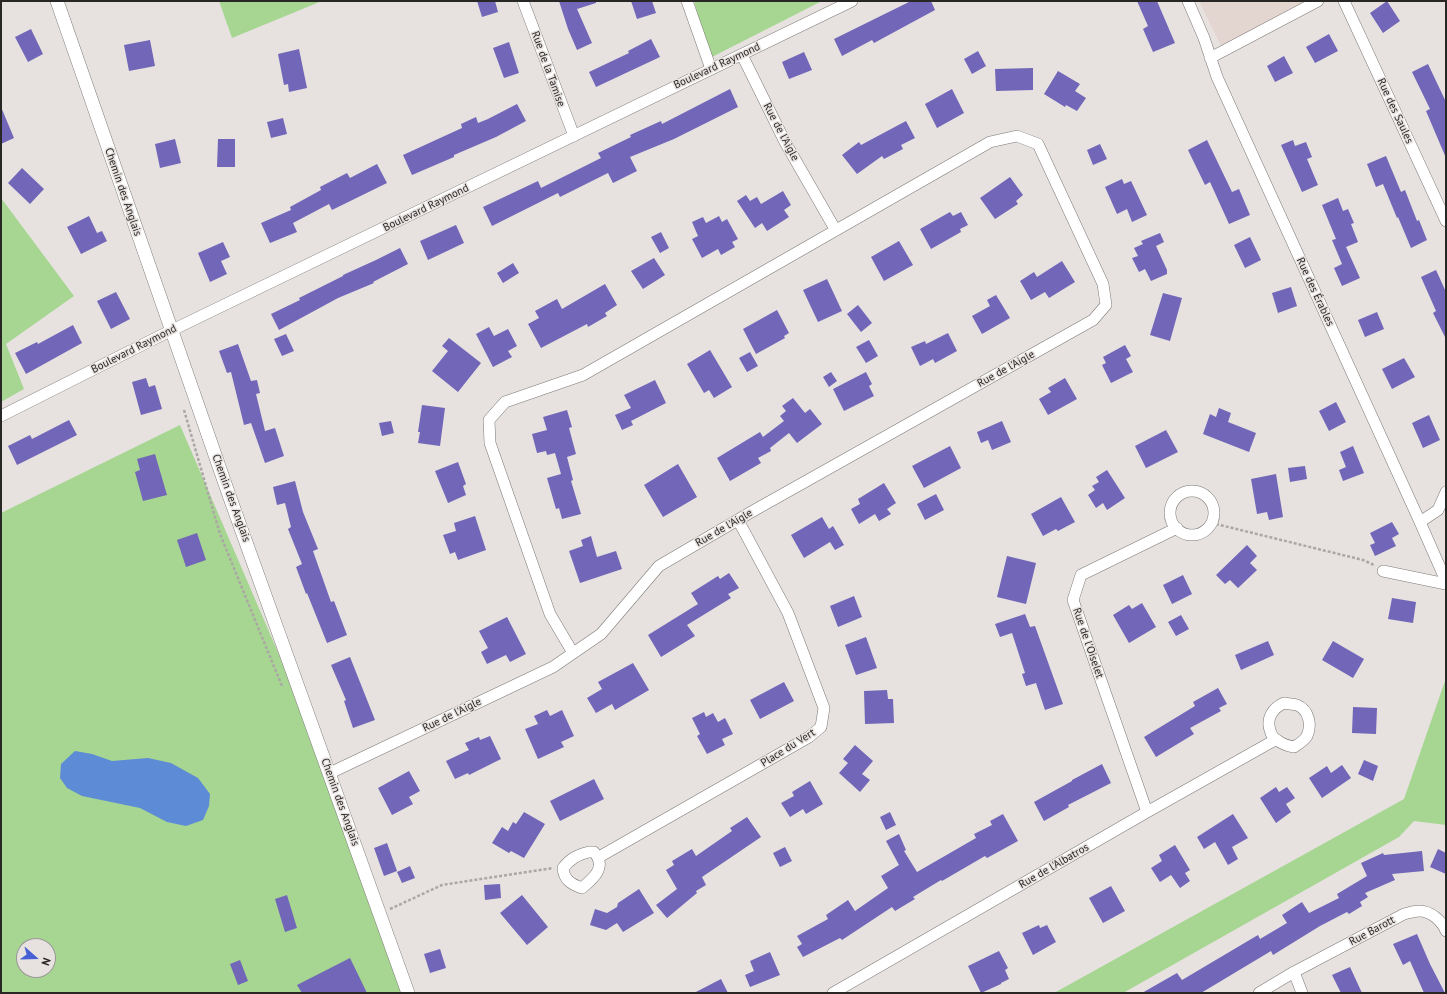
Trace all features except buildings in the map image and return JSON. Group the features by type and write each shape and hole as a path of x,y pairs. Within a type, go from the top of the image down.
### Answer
{"street":[{"name":"Chemin des Anglais","path":"57,1 224,481 408,993"},
{"name":"Rue de la Tamise","path":"523,1 574,136"},
{"path":"687,1 711,69"},
{"name":"Boulevard Raymond","path":"1,416 172,330 742,55 850,1"},
{"name":"Rue des Érables","path":"1188,1 1204,38 1223,91 1446,582"},
{"path":"1210,58 1318,1"},
{"name":"Rue des Saules","path":"1344,1 1446,221"},
{"name":"Rue de l'Aigle","path":"742,55 786,142 835,229"},
{"name":"Rue de l'Aigle","path":"330,773 553,666 573,653 601,634 659,566 1093,320 1106,305 1103,284 1038,144 1017,136 990,142 835,229 583,375 505,402 489,420 490,443 550,614 573,653"},
{"path":"1190,491 1197,492 1209,499 1214,512 1213,520 1204,531 1190,535 1183,533 1172,523 1170,509 1177,497 1183,493 1190,491"},
{"path":"1420,522 1438,510 1446,492"},
{"name":"Place du Vert","path":"599,857 809,737 821,727 824,708 788,613 738,520"},
{"name":"Rue de l'Oiselet","path":"1147,812 1073,600 1081,575 1176,528"},
{"path":"1383,571 1446,582"},
{"name":"Rue de l'Albatros","path":"833,993 1275,740"},
{"name":"Rue Barott","path":"1259,993 1294,972 1404,914 1419,911 1430,913 1443,925 1446,931"},
{"path":"1294,972 1302,993"}],"path":[{"path":"1213,520 1216,524 1363,560 1383,571"},
{"path":"388,910 442,885 555,868"}],"shaded area":[{"path":"1199,1 1311,1 1222,48"}],"green space":[{"path":"219,1 322,1 232,38"},
{"path":"694,1 822,1 710,58"},
{"path":"1,198 74,296 6,344 24,389 1,402"},
{"path":"180,425 330,773 410,993 1,993 1,513"},
{"path":"1446,678 1446,825 1414,821 1399,837 1123,993 1054,993 1404,799"}],"water":[{"path":"75,751 92,754 112,761 148,758 171,763 198,778 210,794 209,806 203,820 186,826 167,822 140,808 82,796 67,788 60,778 61,764"}]}
